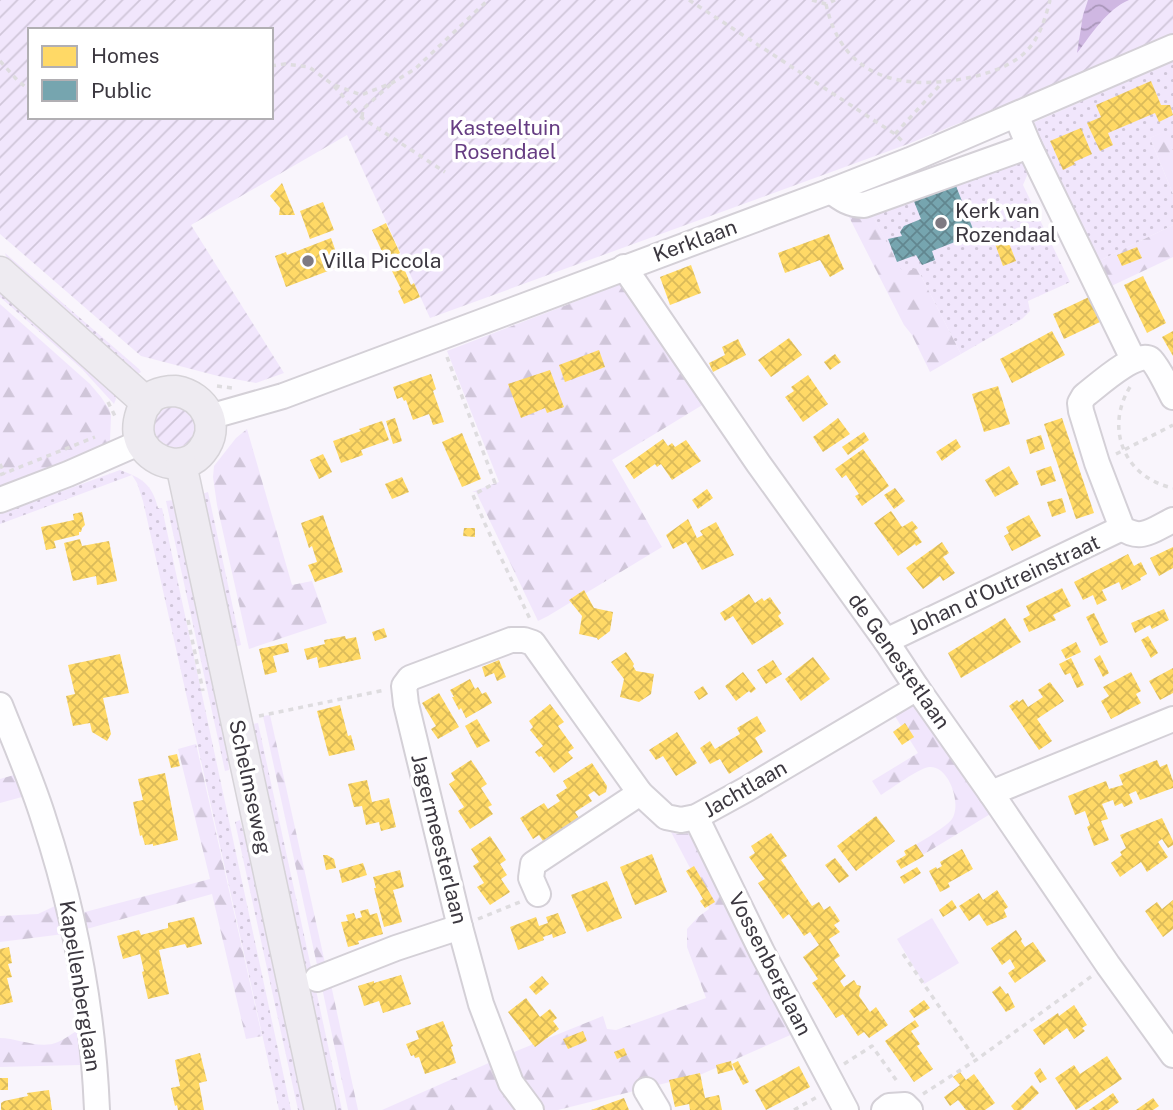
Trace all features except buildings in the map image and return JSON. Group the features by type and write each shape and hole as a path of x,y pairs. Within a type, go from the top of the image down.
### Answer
{"main road":[{"path":"0,272 147,402"},
{"path":"164,392 187,393 198,400 209,417 210,437 203,450 196,458 181,464 164,462 121,443 139,430 139,418 147,402 164,392"},
{"name":"Schelmseweg","path":"181,464 320,1110"}],"street":[{"name":"Kerklaan","path":"209,417 283,396 831,191 911,160 1173,47"},
{"path":"1016,115 1029,146 1144,362 1173,397"},
{"path":"831,191 842,200 863,205 1029,146"},
{"name":"de Genestetlaan","path":"624,267 1173,1055"},
{"path":"1144,362 1084,396 1080,404 1081,411 1097,463 1122,527 1130,534 1141,536 1173,520"},
{"path":"0,500 68,474 121,443"},
{"name":"Johan d'Outreinstraat","path":"886,641 1122,527"},
{"path":"404,686 410,678 511,640 533,643 640,793 533,864 531,878 538,894"},
{"name":"Jagermeesterlaan","path":"404,686 406,704 481,1004 511,1083 531,1110"},
{"name":"Jachtlaan","path":"640,793 666,817 681,820 696,817 916,688"},
{"name":"Kapellenberglaan","path":"0,705 46,826 75,932 92,1038 97,1110"},
{"path":"991,793 1173,719"},
{"name":"Vossenberglaan","path":"696,817 762,952 846,1110"},
{"path":"317,979 396,948 460,927"}],"path":[{"path":"332,84 361,95 392,83 415,69 488,0"},
{"path":"689,0 895,134 903,140 911,160"},
{"path":"812,0 826,4 835,0"},
{"path":"826,4 840,41 856,61 873,72 894,79 916,83 943,83 1008,65 1023,55 1037,37 1050,0"},
{"path":"0,61 28,89"},
{"path":"273,66 285,64 309,67 332,84 362,118 445,172"},
{"path":"362,118 363,109 392,83"},
{"path":"895,134 943,83"},
{"path":"440,337 495,483 473,495 532,621 524,640"},
{"path":"1144,362 1120,406 1119,425 1124,450 1133,467 1140,473 1155,483 1173,488"},
{"path":"1097,463 1173,425"},
{"path":"0,475 29,462 121,443"},
{"path":"258,716 404,686"},
{"path":"460,927 538,894"},
{"path":"903,954 976,1060"},
{"path":"828,1075 872,1046 902,1107 976,1060 1108,965"}],"green space":[{"name":"Kasteeltuin Rosendael","path":"0,0 1173,0 1173,36 908,144 430,318 347,135 191,225 284,373 256,383 141,356 0,234"},
{"path":"1173,61 1173,151 1164,132 1150,138 1173,194 1173,225 1093,264 1031,128 1035,122"},
{"path":"1165,131 1173,151 1173,194 1150,138"},
{"path":"1014,156 1031,166 1023,185 1070,282 1028,301 1030,311 1022,319 961,354 917,268 903,274 868,207"},
{"path":"868,207 903,273 917,268 961,354 930,372 848,215"},
{"path":"1173,225 1173,257 1105,289 1093,264"},
{"path":"5,253 141,372 138,374 10,268"},
{"path":"621,284 704,404 612,460 662,547 538,621 476,492 472,492 499,482 447,351"},
{"path":"0,285 117,396 114,404 82,369 0,297"},
{"path":"0,304 90,384 109,409 111,416 110,441 107,445 0,494"},
{"path":"174,406 189,412 195,427 189,442 174,448 159,442 153,427 159,412"},
{"path":"247,429 292,585 312,581 327,623 249,649 213,477 214,466 236,438"},
{"path":"120,470 132,475 0,524 0,514"},
{"path":"132,475 145,483 153,493 158,508 162,508 291,1110 279,1110 143,501"},
{"path":"208,492 241,645 231,648 202,494"},
{"path":"173,500 225,721 229,770 225,771 166,501"},
{"path":"914,702 992,813 911,862 907,850 948,823 955,812 952,787 936,768 929,767 919,771 881,795 872,781 918,753 893,713"},
{"path":"270,715 327,972 319,974 263,716"},
{"path":"258,723 342,1110 330,1110 257,769 253,724"},
{"path":"196,744 262,1036 246,1039 212,894 83,930 80,914 210,879 178,749"},
{"path":"14,775 22,797 0,803 0,779"},
{"path":"240,820 245,838 254,853 310,1110 298,1110 235,822"},
{"path":"671,832 691,833 795,1033 702,1074 558,1110 540,1110 509,1054 603,1016 607,1029 616,1030 706,998 687,947 687,929 709,909 707,900"},
{"path":"57,905 64,934 0,942 0,916 38,914"},
{"path":"932,918 959,963 924,984 897,939"},
{"path":"330,980 358,1110 348,1110 321,983"},
{"path":"78,1030 81,1065 0,1067 0,1038 44,1045 61,1041"},
{"path":"491,1062 514,1110 382,1110"}],"water":[{"path":"1088,0 1129,0 1106,16 1077,53 1083,15"}],"place":[{"name":"Kerk van Rozendaal","path":"941,223"},
{"name":"Villa Piccola","path":"308,261"}]}
